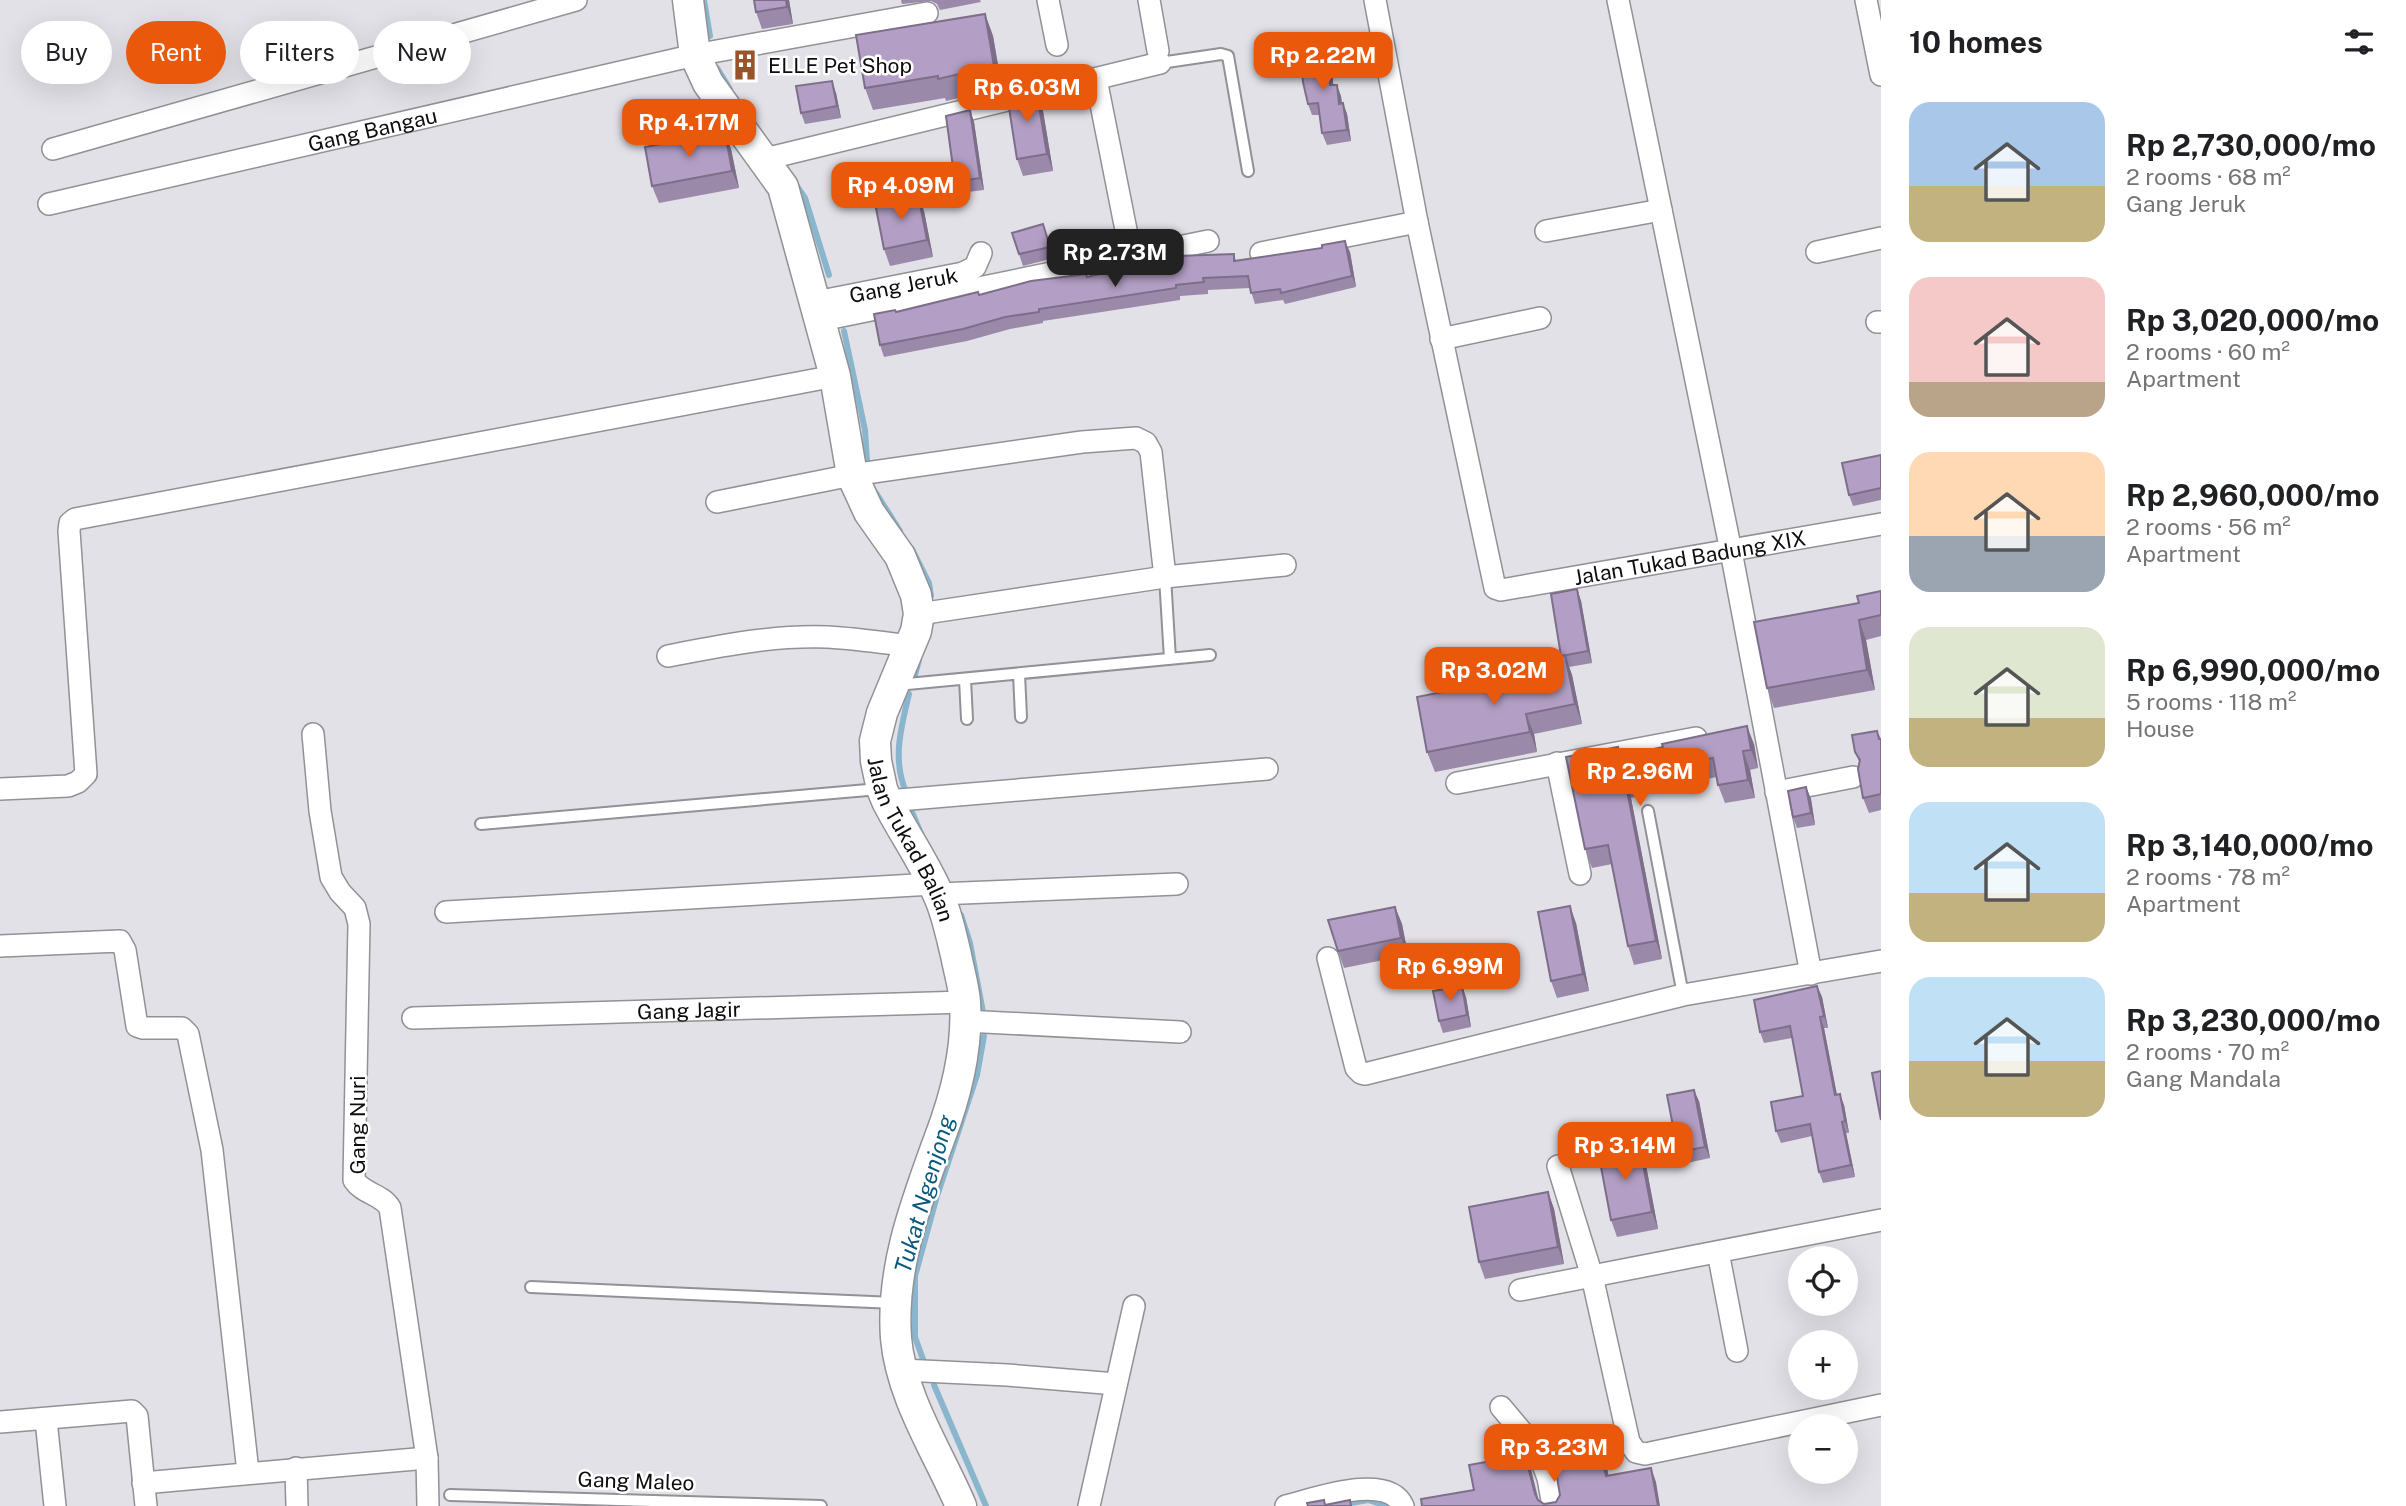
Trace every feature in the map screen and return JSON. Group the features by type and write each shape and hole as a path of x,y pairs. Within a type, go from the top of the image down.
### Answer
{"street":[{"path":"53,149 576,0"},
{"name":"Jalan Tukad Balian","path":"688,0 695,55 708,83 783,187 835,376 852,475 869,512 900,556 916,595 919,614 911,646 882,713 875,740 884,795 936,889 953,941 964,1005 959,1070 952,1101 909,1223 895,1303 896,1342 902,1370 923,1424 961,1506"},
{"path":"1048,0 1057,45"},
{"path":"765,159 1096,79 1159,57 1149,0"},
{"path":"1375,0 1441,339 1540,318"},
{"path":"1619,0 1731,551 1757,727 1776,792 1811,974"},
{"path":"1866,0 1877,30 1881,75"},
{"name":"Gang Bangau","path":"49,204 695,55 927,13"},
{"path":"1096,79 1131,255"},
{"path":"1546,231 1661,210"},
{"path":"1261,253 1417,222"},
{"path":"1817,252 1881,238"},
{"path":"819,311 1208,241"},
{"name":"Gang Jeruk","path":"819,311 963,273 975,267 981,253"},
{"name":"Jalan Tukad Badung XIX","path":"1441,339 1497,590 1881,524"},
{"path":"0,789 68,786 78,782 86,774 69,531 75,519 835,376"},
{"path":"717,502 852,475 1082,442 1142,439 1151,452 1165,577"},
{"path":"919,614 1165,577 1285,565"},
{"path":"668,656 731,643 780,638 839,638 911,646"},
{"name":"Gang Nuri","path":"313,734 320,811 331,877 355,908 359,924 354,1180 359,1186 386,1201 390,1208 427,1458 428,1506"},
{"path":"1457,783 1710,735"},
{"path":"1557,764 1580,874"},
{"path":"884,795 1267,769"},
{"path":"1776,792 1853,777"},
{"path":"446,912 936,889 1177,884"},
{"path":"0,946 120,942 124,950 137,1026 182,1028 190,1037 212,1150 248,1472"},
{"path":"1328,958 1356,1068 1365,1074 1683,995 1881,961"},
{"name":"Gang Jagir","path":"656,1000 964,1005"},
{"path":"964,1005 1180,1032"},
{"name":"Gang Jagir","path":"412,1018 964,1005"},
{"path":"1558,1166 1592,1276 1629,1442 1636,1452 1645,1454 1881,1405"},
{"path":"1520,1290 1881,1220"},
{"path":"1718,1252 1737,1351"},
{"path":"1089,1506 1134,1306"},
{"path":"902,1370 1116,1384"},
{"path":"1501,1407 1538,1451 1548,1478 1553,1506"},
{"path":"0,1422 132,1411 137,1416 139,1428 146,1506"},
{"path":"46,1420 55,1506"},
{"path":"143,1483 427,1458"},
{"path":"296,1468 296,1506"},
{"path":"1286,1506 1368,1489 1390,1491 1404,1506"}],"lane":[{"path":"1159,57 1221,54 1228,56 1248,171"},
{"path":"1165,577 1170,659"},
{"path":"894,685 1210,655"},
{"path":"1019,674 1021,717"},
{"path":"965,680 967,719"},
{"path":"481,824 884,795"},
{"path":"1648,811 1683,995"},
{"path":"531,1287 895,1303"},
{"name":"Gang Maleo","path":"450,1495 821,1506"}],"building":[{"path":"754,0 786,0 787,7 756,12"},
{"path":"985,14 994,66 938,79 938,76 865,88 856,35"},
{"path":"1328,54 1330,85 1337,85 1339,104 1343,103 1347,130 1322,133 1318,103 1308,104 1301,55"},
{"path":"832,81 837,106 801,113 796,86"},
{"path":"1036,88 1047,154 1017,159 1007,95"},
{"path":"970,110 980,178 955,182 946,116"},
{"path":"725,132 732,171 652,186 645,147"},
{"path":"918,194 927,240 884,249 875,203"},
{"path":"1043,224 1050,247 1019,254 1012,233"},
{"path":"1345,241 1352,276 1281,293 1280,289 1251,293 1248,276 1203,278 1204,282 1176,285 1176,288 1039,309 1039,312 880,345 874,314 896,312 978,292 979,295 1031,281 1086,274 1087,277 1144,263 1145,268 1179,262 1178,256 1234,254 1234,261 1322,248 1322,245"},
{"path":"1881,455 1881,488 1849,495 1842,463"},
{"path":"1577,589 1588,651 1561,656 1551,594"},
{"path":"1881,591 1881,615 1859,620 1867,670 1767,688 1754,622 1859,603 1857,596"},
{"path":"1565,655 1575,704 1526,714 1530,732 1427,752 1417,697 1538,673 1535,661"},
{"path":"1747,726 1751,750 1743,751 1748,780 1718,785 1713,758 1657,769 1658,772 1625,780 1656,941 1628,946 1608,845 1585,849 1566,757 1618,747 1620,756"},
{"path":"1877,731 1881,739 1881,794 1863,798 1858,769 1860,760 1855,752 1852,735"},
{"path":"1806,787 1811,813 1793,817 1788,791"},
{"path":"1570,906 1583,974 1551,981 1538,912"},
{"path":"1395,907 1401,938 1338,951 1328,920"},
{"path":"1462,986 1467,1015 1439,1021 1433,991"},
{"path":"1817,986 1824,1016 1820,1017 1835,1095 1840,1094 1845,1121 1842,1122 1851,1165 1819,1172 1810,1124 1776,1131 1771,1102 1803,1096 1790,1026 1760,1032 1754,1000"},
{"path":"1881,1071 1881,1120 1872,1073"},
{"path":"1694,1090 1705,1147 1678,1152 1667,1095"},
{"path":"1639,1143 1652,1212 1611,1220 1598,1151"},
{"path":"1548,1192 1558,1247 1479,1262 1469,1207"},
{"path":"1600,1447 1606,1476 1651,1468 1658,1506 1422,1506 1421,1499 1474,1490 1469,1465 1525,1455 1538,1500 1544,1504 1556,1502 1560,1495 1553,1453"},
{"path":"1324,1500 1325,1505 1350,1500 1351,1506 1308,1506 1307,1503"}],"waterway":[{"name":"Tukat Ngenjong","path":"704,0 710,36"},
{"name":"Tukat Ngenjong","path":"717,68 730,89"},
{"name":"Tukat Ngenjong","path":"794,182 805,198 829,275"},
{"name":"Tukat Ngenjong","path":"844,331 865,430 867,461"},
{"name":"Tukat Ngenjong","path":"876,493 900,531"},
{"name":"Tukat Ngenjong","path":"912,549 929,583 931,596"},
{"name":"Tukat Ngenjong","path":"915,675 919,660"},
{"name":"Tukat Ngenjong","path":"906,792 899,768 899,755 909,694"},
{"name":"Tukat Ngenjong","path":"910,807 921,834"},
{"name":"Tukat Ngenjong","path":"961,915 970,943 983,1012"},
{"name":"Tukat Ngenjong","path":"924,1362 915,1337 915,1276 937,1196 977,1075 984,1036"},
{"name":"Tukat Ngenjong","path":"934,1385 986,1506"},
{"path":"1334,1506 1368,1500 1387,1506"}],"place":[{"name":"ELLE Pet Shop","path":"745,65"}]}
